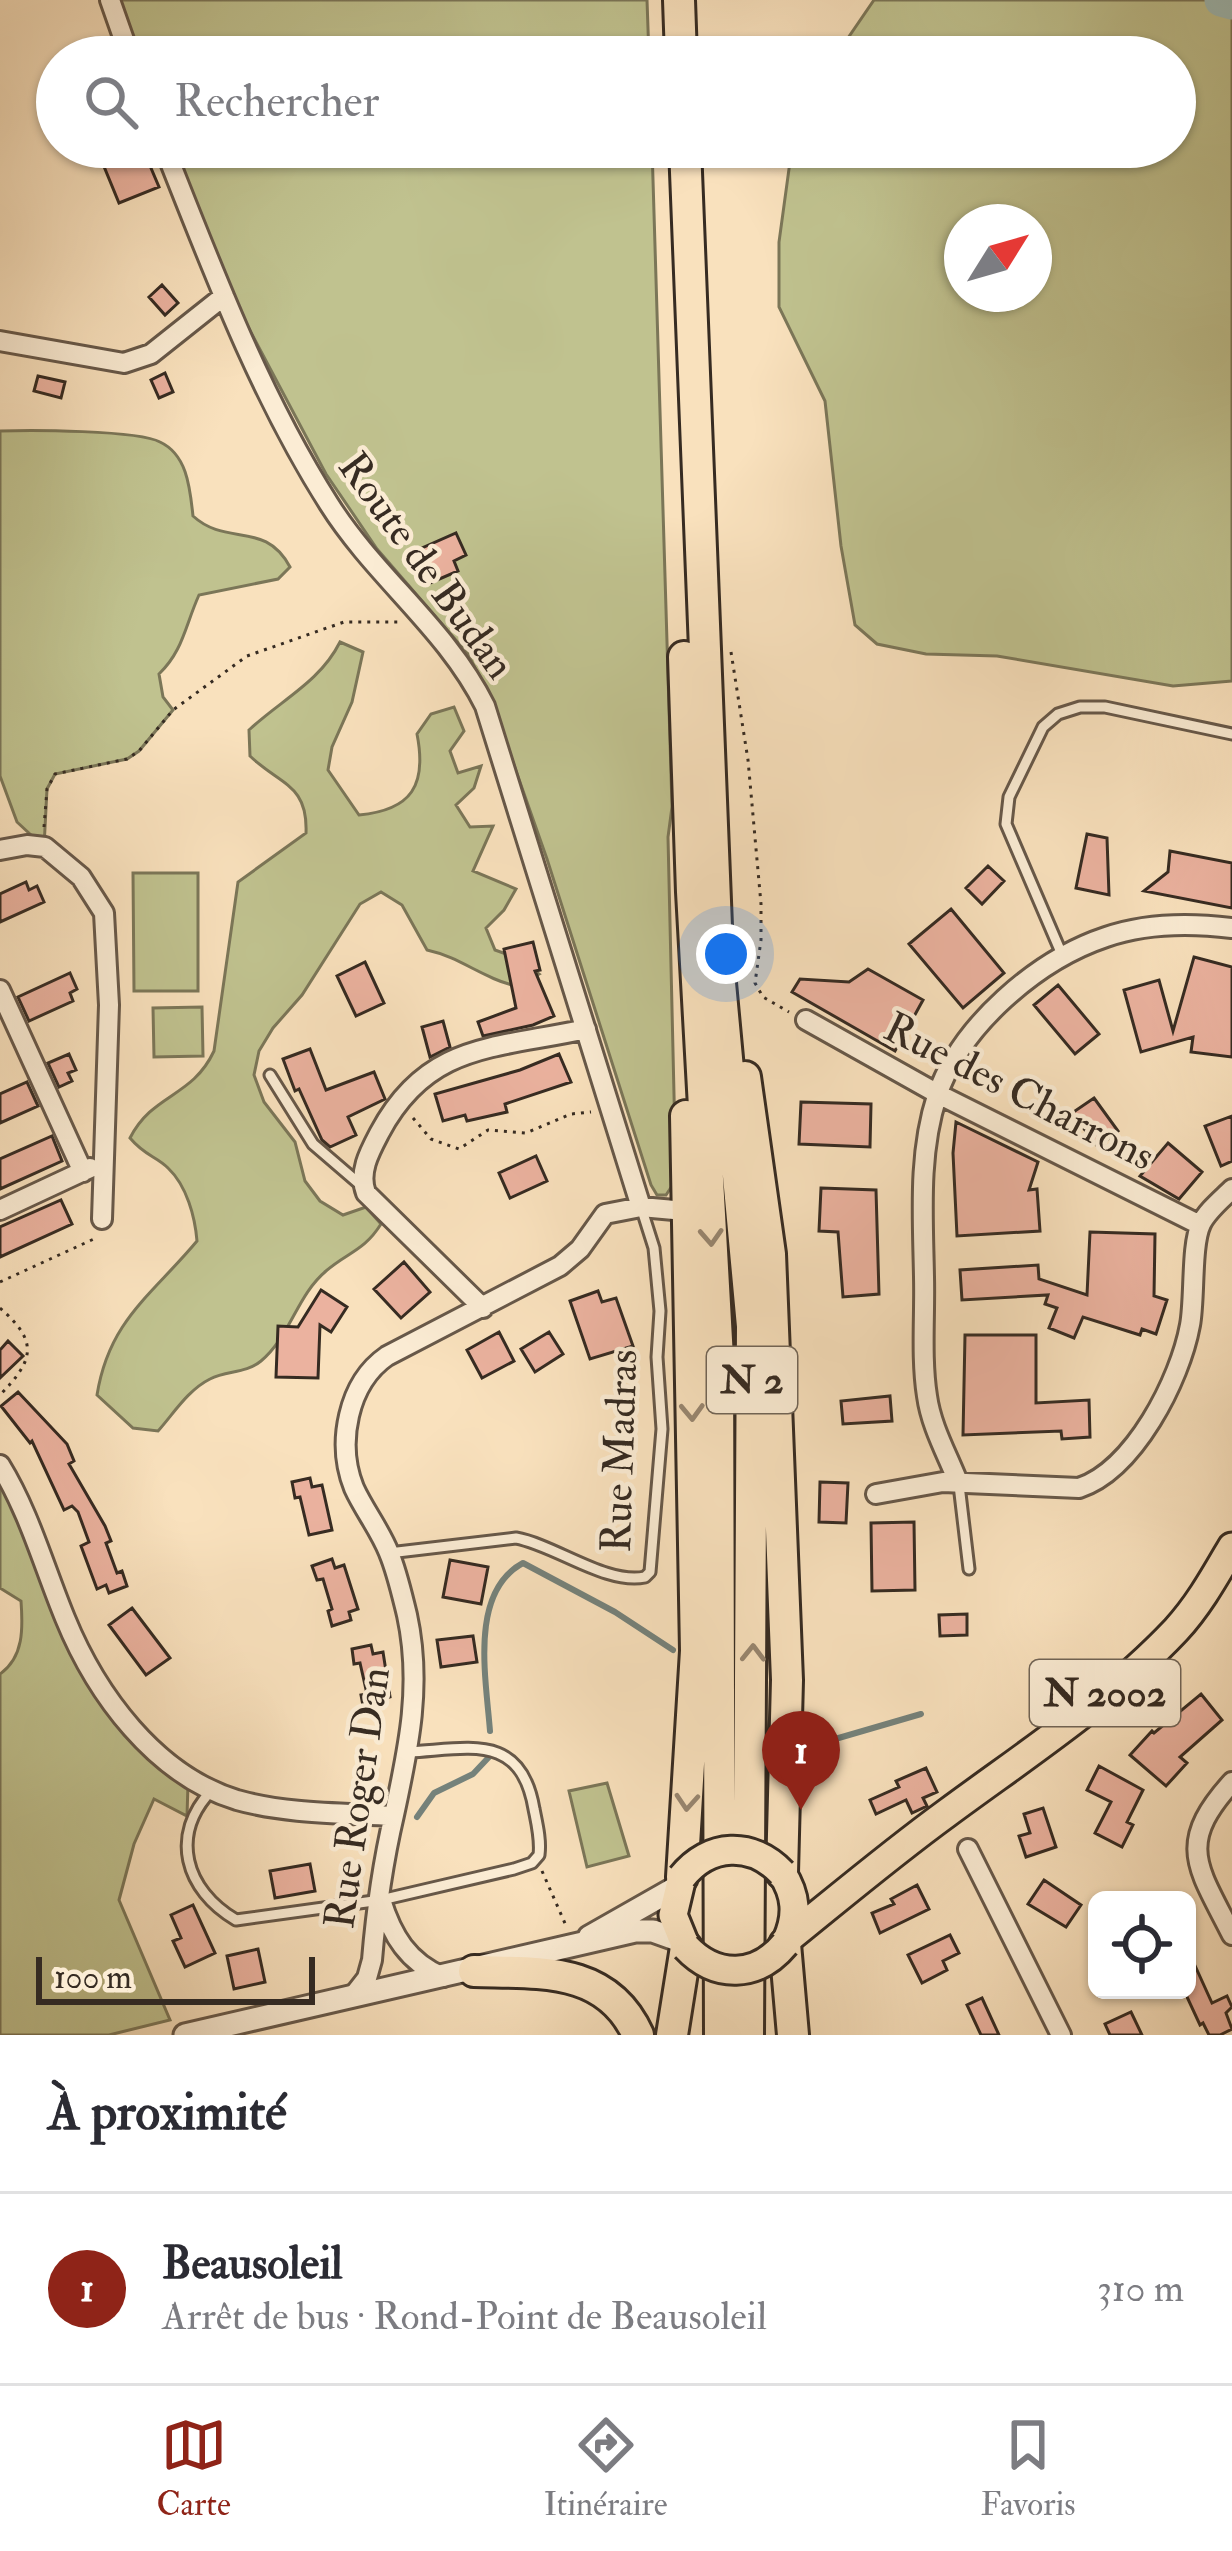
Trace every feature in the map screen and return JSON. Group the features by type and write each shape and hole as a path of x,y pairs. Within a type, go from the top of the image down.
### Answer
{"highway":[{"path":"664,0 665,36"},
{"path":"679,0 680,36"},
{"name":"N 2","path":"671,168 706,952 752,1326 748,2035"},
{"name":"N 2","path":"686,168 718,1358 720,2035"},
{"path":"680,1882 696,1651 685,1211 687,989 706,952"},
{"path":"706,952 742,1064 770,1254 787,1680 784,1875"},
{"path":"787,1941 793,2035"},
{"path":"672,2035 684,1944"},
{"path":"459,1974 557,1974 585,1980 614,1998 638,2035"}],"main road":[{"name":"N 2002","path":"787,1941 857,1880 1117,1684 1176,1630 1232,1547"},
{"path":"784,1875 795,1914 787,1941 764,1963 737,1971 709,1966 684,1944 673,1915 680,1882 698,1860 731,1849 765,1857 784,1875 808,1884 857,1880"}],"street":[{"path":"110,0 123,36"},
{"name":"Route de Budan","path":"172,168 224,296 327,502 370,563 464,666 485,706 641,1207"},
{"path":"0,341 124,363 151,354 224,296"},
{"path":"0,850 27,844 44,847 81,877 104,913 110,1004 102,1219"},
{"path":"958,1481 927,1396 922,1186 938,1094 983,1023 1004,1001 1063,957 1108,936 1163,926 1232,928"},
{"path":"0,990 83,1172"},
{"name":"Rue des Charrons","path":"806,1020 938,1094 1200,1225"},
{"path":"483,1308 363,1187 370,1150 400,1099 421,1076 445,1061 586,1029"},
{"path":"0,1210 104,1159"},
{"path":"876,1494 958,1481 1079,1488 1114,1470 1154,1415 1175,1372 1190,1328 1200,1225 1232,1189"},
{"path":"641,1207 685,1211"},
{"name":"Rue Roger Dan","path":"353,1996 370,1970 416,1671 406,1610 389,1553 351,1476 351,1401 363,1376 387,1356 560,1266 580,1249 605,1214 641,1207"},
{"path":"0,1465 86,1666 124,1721 160,1755 212,1790 274,1808 393,1816"},
{"path":"1232,1782 1199,1823 1196,1843 1198,1862 1232,1934"},
{"path":"968,1849 1061,2035"},
{"path":"577,1943 680,1882"},
{"path":"381,1900 404,1950 422,1966 459,1974"},
{"path":"185,2035 644,1930 684,1944"}],"lane":[{"path":"1063,957 1006,824 1009,797 1043,727 1058,714 1080,707 1105,707 1232,734"},
{"path":"270,1076 314,1144 363,1187"},
{"name":"Rue Madras","path":"389,1553 516,1538 534,1540 632,1579 650,1571 662,1429 657,1357 660,1311 654,1248 641,1207"},
{"path":"958,1481 969,1569"},
{"path":"212,1790 195,1808 186,1830 187,1851 198,1882 219,1910 236,1920 381,1900 514,1869 536,1858 541,1845 533,1800 523,1771 511,1757 484,1749 407,1752"}],"path":[{"path":"44,847 45,803 55,774 127,759 172,710 247,656 344,622 394,623 414,610"},
{"path":"731,649 748,760 760,904 755,982 763,997 806,1020"},
{"path":"400,1099 431,1139 454,1149 488,1130 526,1133 571,1114 610,1113"},
{"path":"0,1282 88,1243 101,1233 102,1219"},
{"path":"0,1307 23,1334 30,1355 0,1395"},
{"path":"536,1858 577,1943"}],"green space":[{"path":"118,0 647,0 648,36 131,36"},
{"path":"874,0 1232,0 1232,681 1173,686 997,656 926,654 877,644 855,625 825,401 779,307 779,242 789,168 1196,168 1196,36 849,36"},
{"path":"182,168 653,168 672,807 668,837 676,1180 666,1195 657,1195 651,1185 490,697 468,654 377,549 326,474 238,308"},
{"path":"0,431 107,433 160,442 182,464 193,516 219,530 269,544 290,567 278,579 199,595 179,647 159,674 163,697 173,710 127,759 55,774 47,789 44,847 17,822 0,776"},
{"path":"340,642 363,652 352,702 332,747 328,770 359,815 392,807 412,792 417,781 417,734 431,714 454,707 464,731 450,751 458,773 481,766 474,788 456,805 470,827 493,826 473,871 516,889 486,928 495,950 539,974 516,986 493,978 427,950 402,905 381,892 360,904 302,995 273,1028 259,1051 254,1075 264,1102 295,1142 305,1181 320,1201 343,1215 366,1207 381,1224 362,1246 316,1281 261,1361 202,1384 158,1431 133,1428 97,1395 103,1369 135,1310 197,1241 180,1184 168,1168 130,1138 150,1112 195,1078 214,1051 238,882 306,833 297,795 250,756 249,730 311,680"},
{"path":"133,873 198,873 198,991 134,991"},
{"path":"202,1007 203,1056 154,1057 153,1008"},
{"path":"0,1476 89,1687 136,1743 188,1784 187,1816 154,1799 134,1844 119,1900 170,2020 109,2035 0,2035 0,1674 18,1651 22,1621 21,1601 0,1588"},
{"path":"607,1783 629,1856 587,1867 569,1791"}],"building":[{"path":"105,168 151,168 159,187 119,203"},
{"path":"162,285 178,303 165,315 149,297"},
{"path":"165,373 173,392 159,398 151,380"},
{"path":"38,376 65,382 61,398 34,391"},
{"path":"456,533 466,555 454,561 458,571 428,584 413,552"},
{"path":"1087,834 1107,838 1109,895 1076,888"},
{"path":"1170,851 1232,863 1232,908 1144,891 1168,872"},
{"path":"988,866 1004,881 982,904 966,888"},
{"path":"26,882 29,890 37,886 44,902 0,922 0,894"},
{"path":"951,909 1004,973 963,1008 909,944"},
{"path":"533,942 540,970 535,971 554,1016 483,1036 478,1022 516,1008 504,949"},
{"path":"1194,957 1232,967 1232,1057 1191,1052 1193,1037 1141,1052 1124,990 1159,980 1173,1031"},
{"path":"365,962 384,1003 356,1016 337,976"},
{"path":"868,969 923,1000 895,1051 792,992 800,979 849,982"},
{"path":"70,973 77,989 70,993 73,1001 29,1021 18,997"},
{"path":"1058,985 1099,1034 1075,1054 1034,1005"},
{"path":"443,1021 450,1047 430,1057 422,1027"},
{"path":"310,1049 326,1090 374,1072 385,1099 348,1117 356,1135 330,1147 322,1140 299,1089 295,1091 283,1059"},
{"path":"69,1054 76,1070 68,1073 72,1081 59,1087 48,1063"},
{"path":"559,1054 571,1082 505,1104 507,1112 443,1121 435,1094"},
{"path":"27,1082 38,1106 0,1123 0,1094"},
{"path":"1094,1098 1118,1131 1098,1147 1072,1113"},
{"path":"801,1102 871,1104 870,1147 799,1144"},
{"path":"1232,1116 1232,1161 1221,1166 1205,1126"},
{"path":"956,1122 1038,1162 1029,1190 1037,1189 1040,1231 957,1236"},
{"path":"52,1136 62,1161 0,1189 0,1159"},
{"path":"1168,1143 1202,1172 1179,1199 1140,1176"},
{"path":"536,1156 547,1181 510,1198 499,1173"},
{"path":"821,1188 876,1190 879,1294 843,1297 838,1232 819,1231"},
{"path":"61,1200 72,1224 0,1257 0,1227"},
{"path":"1090,1232 1155,1234 1154,1296 1167,1300 1156,1334 1142,1329 1140,1335 1083,1317 1074,1338 1049,1328 1057,1308 1045,1304 1048,1295 962,1300 960,1270 1038,1265 1039,1279 1087,1295"},
{"path":"404,1262 430,1292 401,1318 374,1289"},
{"path":"321,1290 347,1307 331,1332 320,1325 318,1378 276,1377 278,1326 298,1327"},
{"path":"598,1291 602,1302 616,1298 633,1346 590,1359 570,1301"},
{"path":"499,1332 514,1361 482,1378 467,1350"},
{"path":"549,1332 563,1354 535,1372 521,1349"},
{"path":"965,1335 1036,1335 1036,1403 1089,1400 1090,1437 1062,1439 1061,1431 963,1435"},
{"path":"8,1341 23,1356 0,1378 0,1350"},
{"path":"18,1392 67,1444 74,1461 69,1464 105,1526 117,1573 122,1571 127,1586 109,1593 106,1585 97,1589 81,1546 89,1542 78,1512 72,1506 64,1510 32,1441 1,1406"},
{"path":"890,1396 892,1421 843,1424 841,1401"},
{"path":"310,1478 312,1487 322,1485 332,1530 309,1535 292,1482"},
{"path":"820,1482 848,1483 846,1523 819,1522"},
{"path":"914,1522 915,1590 872,1591 871,1523"},
{"path":"332,1559 335,1568 344,1565 358,1609 349,1612 351,1620 332,1626 323,1579 317,1580 312,1566"},
{"path":"450,1560 488,1567 481,1604 443,1597"},
{"path":"132,1608 170,1658 146,1675 109,1625"},
{"path":"967,1614 967,1635 940,1636 939,1615"},
{"path":"473,1636 477,1662 441,1667 437,1640"},
{"path":"371,1645 373,1654 383,1652 390,1697 382,1699 384,1707 364,1711 361,1695 367,1694 352,1649"},
{"path":"1201,1694 1222,1720 1180,1757 1187,1763 1166,1786 1130,1755 1152,1731"},
{"path":"1099,1766 1143,1790 1127,1822 1133,1825 1122,1847 1095,1833 1111,1802 1087,1790"},
{"path":"926,1768 937,1792 923,1798 927,1806 912,1813 906,1800 876,1814 870,1800"},
{"path":"1043,1808 1056,1847 1026,1857 1019,1836 1030,1833 1024,1814"},
{"path":"310,1864 315,1891 275,1898 270,1871"},
{"path":"1044,1880 1081,1905 1066,1927 1028,1904"},
{"path":"917,1885 929,1909 880,1933 872,1913 894,1904 891,1899"},
{"path":"193,1905 215,1953 185,1967 173,1941 181,1938 171,1915"},
{"path":"950,1935 959,1953 943,1961 947,1970 922,1983 908,1955"},
{"path":"258,1949 265,1982 234,1989 227,1956"},
{"path":"1196,1968 1212,2003 1227,1996 1232,2007 1226,2013 1232,2029 1209,2035 1188,1999 1196,1999"},
{"path":"982,1998 999,2035 981,2035 967,2005"},
{"path":"1131,2012 1142,2035 1110,2035 1105,2024"}],"waterway":[{"path":"1221,0 1232,3"},
{"path":"490,1731 484,1662 488,1615 506,1576 523,1563 615,1612 673,1650"},
{"path":"818,1744 921,1714"},
{"path":"417,1817 434,1793 473,1774 489,1757"}],"place":[{"name":"Beausoleil","path":"801,1810"}]}
